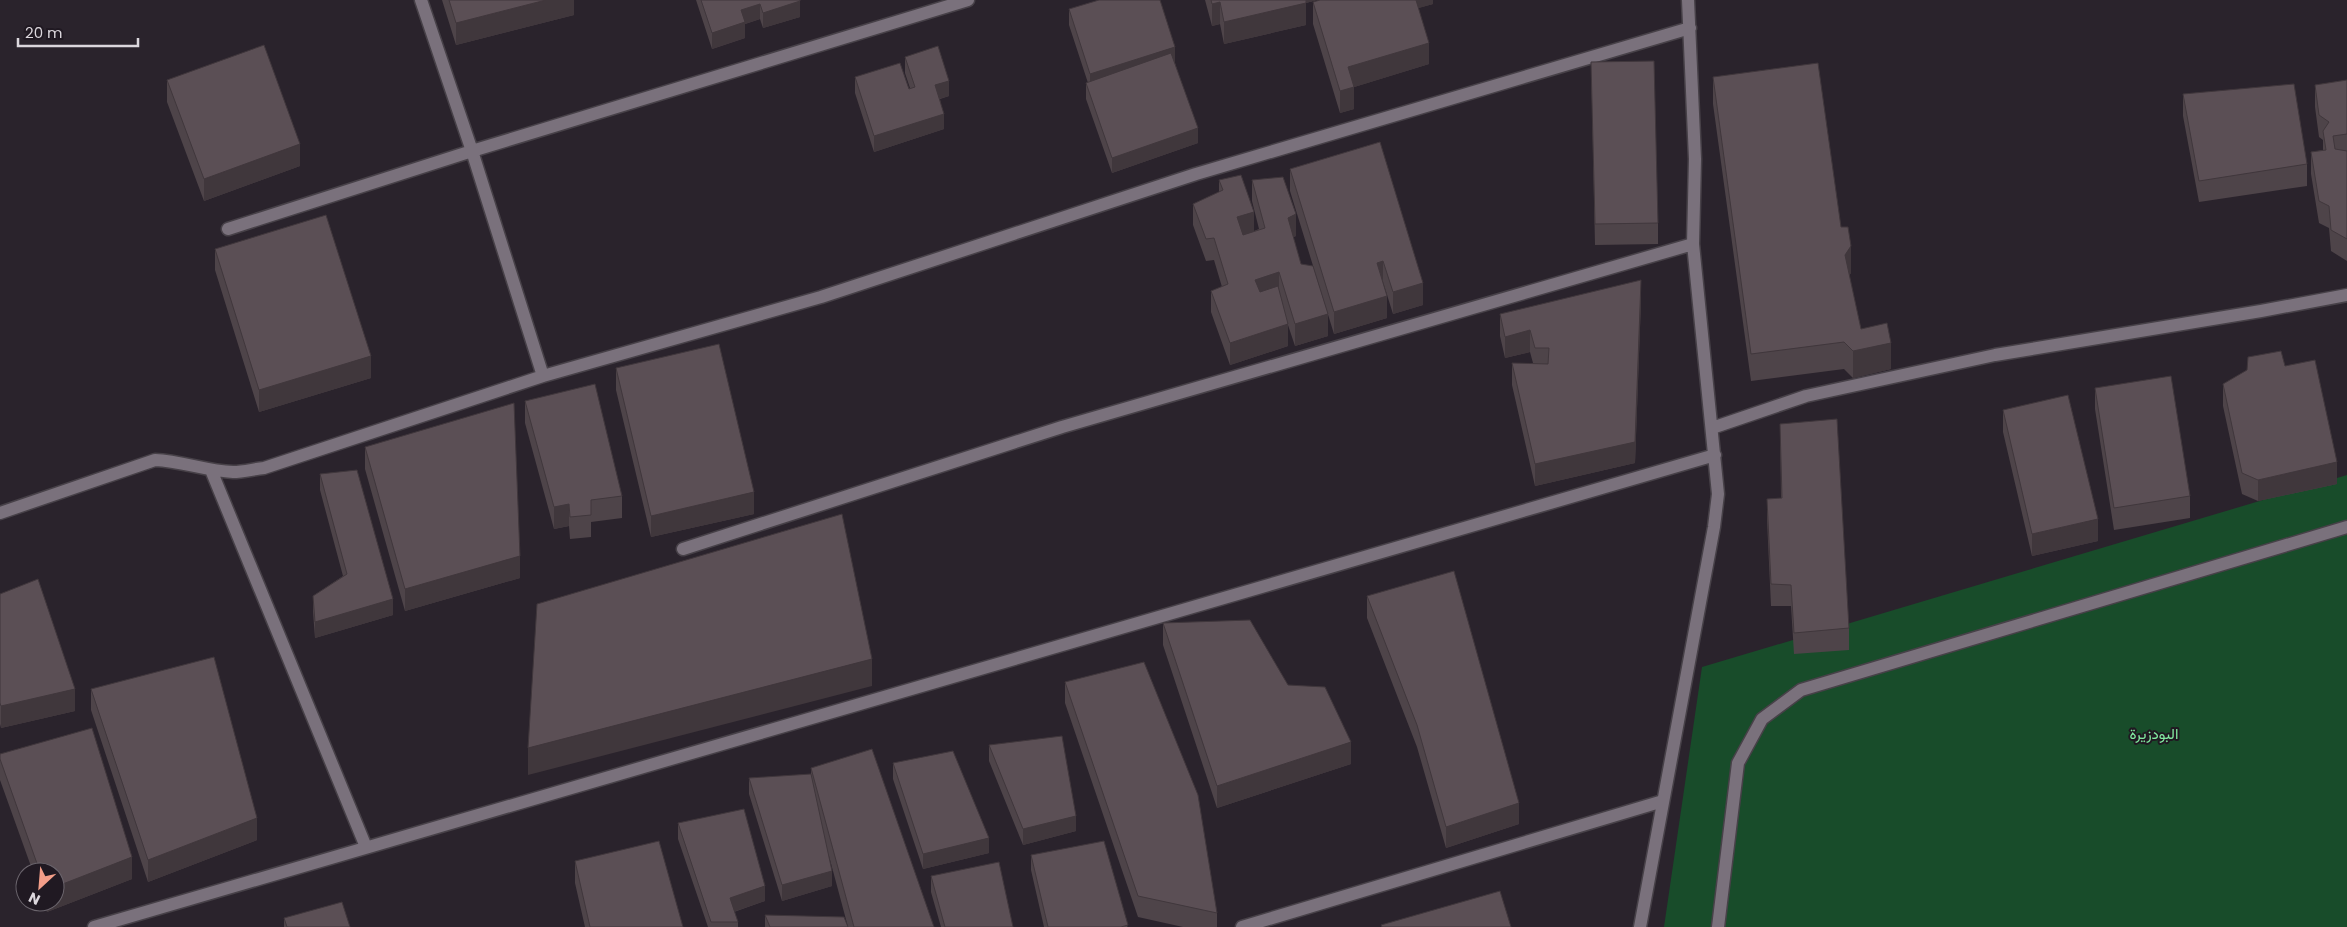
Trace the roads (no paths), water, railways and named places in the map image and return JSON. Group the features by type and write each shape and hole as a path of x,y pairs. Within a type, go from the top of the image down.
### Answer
{"street":[{"path":"421,0 472,151 543,376"},
{"path":"228,229 472,151 968,0"},
{"path":"1640,927 1714,527 1718,494 1693,244 1695,159 1688,0"},
{"path":"0,513 155,460 173,461 211,470 234,472 264,468 543,376 821,297 1196,174 1690,28"},
{"path":"683,549 1062,427 1693,244"},
{"path":"1712,428 1806,396 1995,355 2261,312 2347,295"},
{"path":"94,927 1715,455"},
{"path":"211,470 366,847"},
{"path":"1718,927 1738,763 1762,719 1801,690 2347,527"},
{"path":"1242,927 1662,801"}],"park label":[{"name":"البودزيرة","path":"2154,734"}]}
